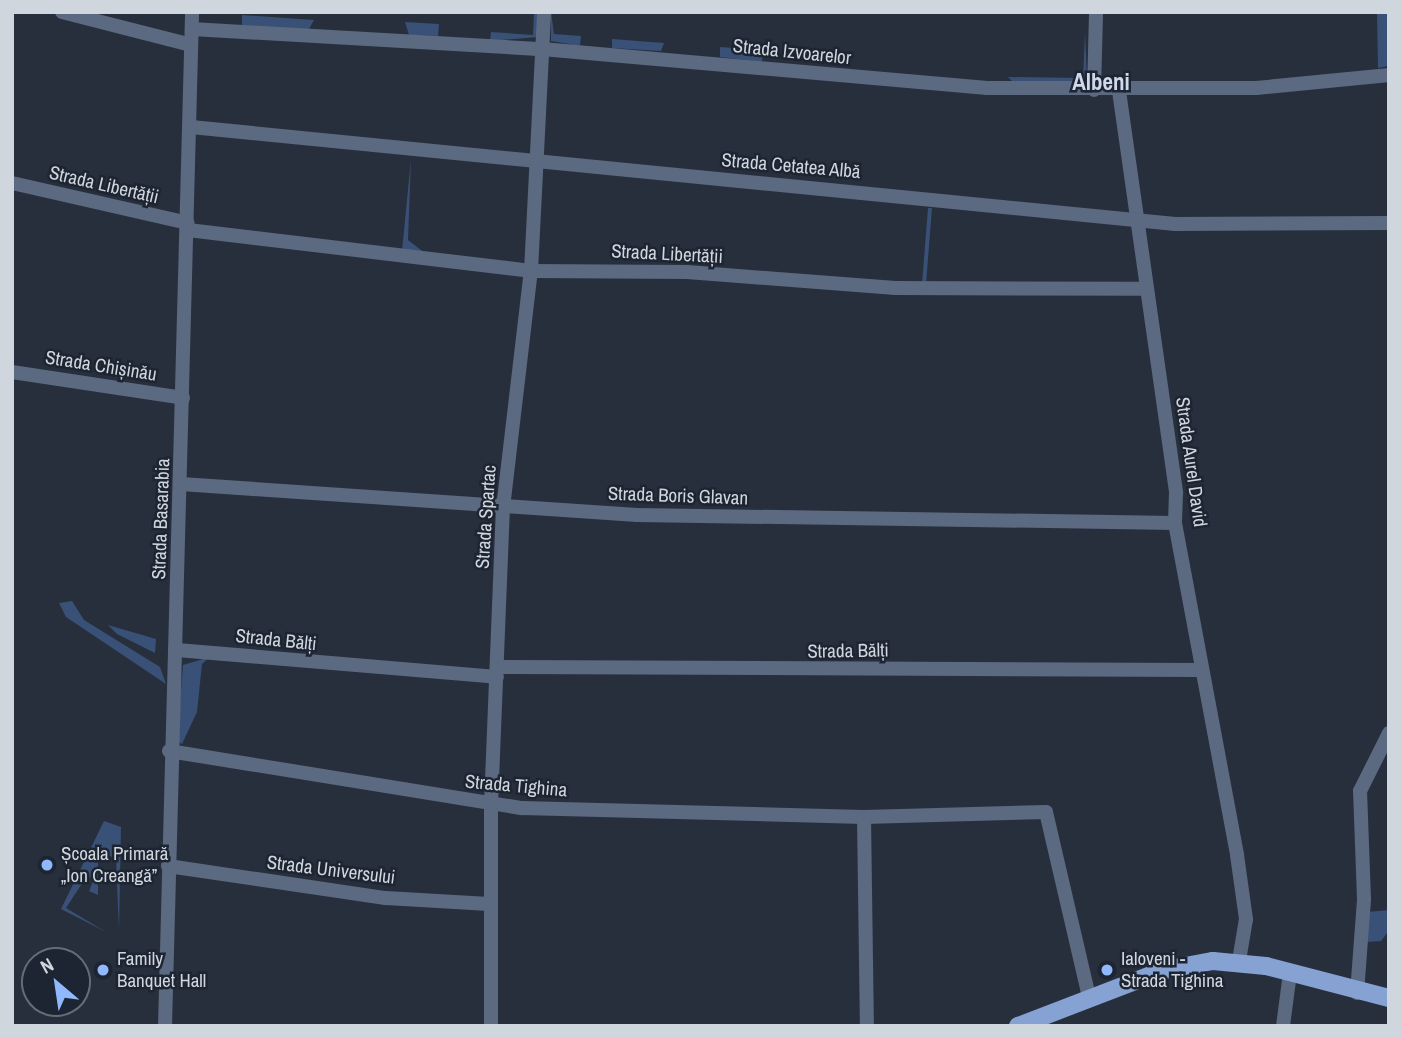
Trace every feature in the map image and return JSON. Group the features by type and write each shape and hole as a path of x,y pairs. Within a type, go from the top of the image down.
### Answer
{"main road":[{"path":"1018,1026 1041,1022 1089,997 1192,963 1239,961 1357,993 1389,998"}],"street":[{"path":"62,12 191,45"},
{"name":"Strada Basarabia","path":"165,1026 169,751 177,650 192,12"},
{"name":"Strada Spartac","path":"491,1026 491,805 503,508 531,271 544,12"},
{"path":"1094,90 1096,12"},
{"name":"Strada Izvoarelor","path":"192,29 542,49 870,80 1119,91 1256,88 1389,75"},
{"name":"Strada Aurel David","path":"1119,91 1176,493 1175,523 1193,591 1199,670 1237,855 1245,919 1239,961"},
{"name":"Strada Cetatea Albă","path":"191,127 1136,220 1389,223"},
{"name":"Strada Libertății","path":"12,183 188,227 531,271 687,272 895,288 1145,289"},
{"name":"Strada Chișinău","path":"12,372 183,398"},
{"name":"Strada Boris Glavan","path":"181,484 503,508 1175,523"},
{"name":"Strada Bălți","path":"177,650 497,672 1199,670"},
{"path":"1357,993 1364,899 1360,790 1389,733"},
{"name":"Strada Tighina","path":"169,751 491,805 864,817 1046,812 1089,997"},
{"path":"864,817 867,1026"},
{"name":"Strada Universului","path":"168,866 386,898 489,904"},
{"path":"1283,1026 1290,973"}],"shaded area":[{"path":"534,12 540,12 538,37 490,41 491,32 533,35"},
{"path":"551,12 554,34 581,36 580,46 551,41"},
{"path":"1377,12 1389,12 1389,66 1378,68"},
{"path":"242,15 314,20 308,31 242,27"},
{"path":"405,22 439,24 438,36 409,35"},
{"path":"1085,32 1087,81 1014,83 1008,77 1083,78"},
{"path":"612,39 664,43 661,51 612,48"},
{"path":"720,47 763,50 762,62 720,57"},
{"path":"411,159 408,240 426,254 402,251"},
{"path":"928,208 932,208 926,284 922,284"},
{"path":"72,601 84,620 160,667 166,684 66,617 59,603"},
{"path":"108,625 156,639 155,653 117,634"},
{"path":"210,657 202,664 197,712 182,744 177,741 183,665"},
{"path":"104,821 121,827 119,930 116,858 98,854 98,895 89,891 94,879 87,876 66,908 106,932 61,909"},
{"path":"1389,910 1388,932 1381,941 1366,942 1367,912"}],"place":[{"name":"Școala Primară „Ion Creangă”","path":"47,865"},
{"name":"Family Banquet Hall","path":"103,970"},
{"name":"Ialoveni - Strada Tighina","path":"1107,970"}],"district":[{"name":"Albeni","path":"1101,82"}]}
